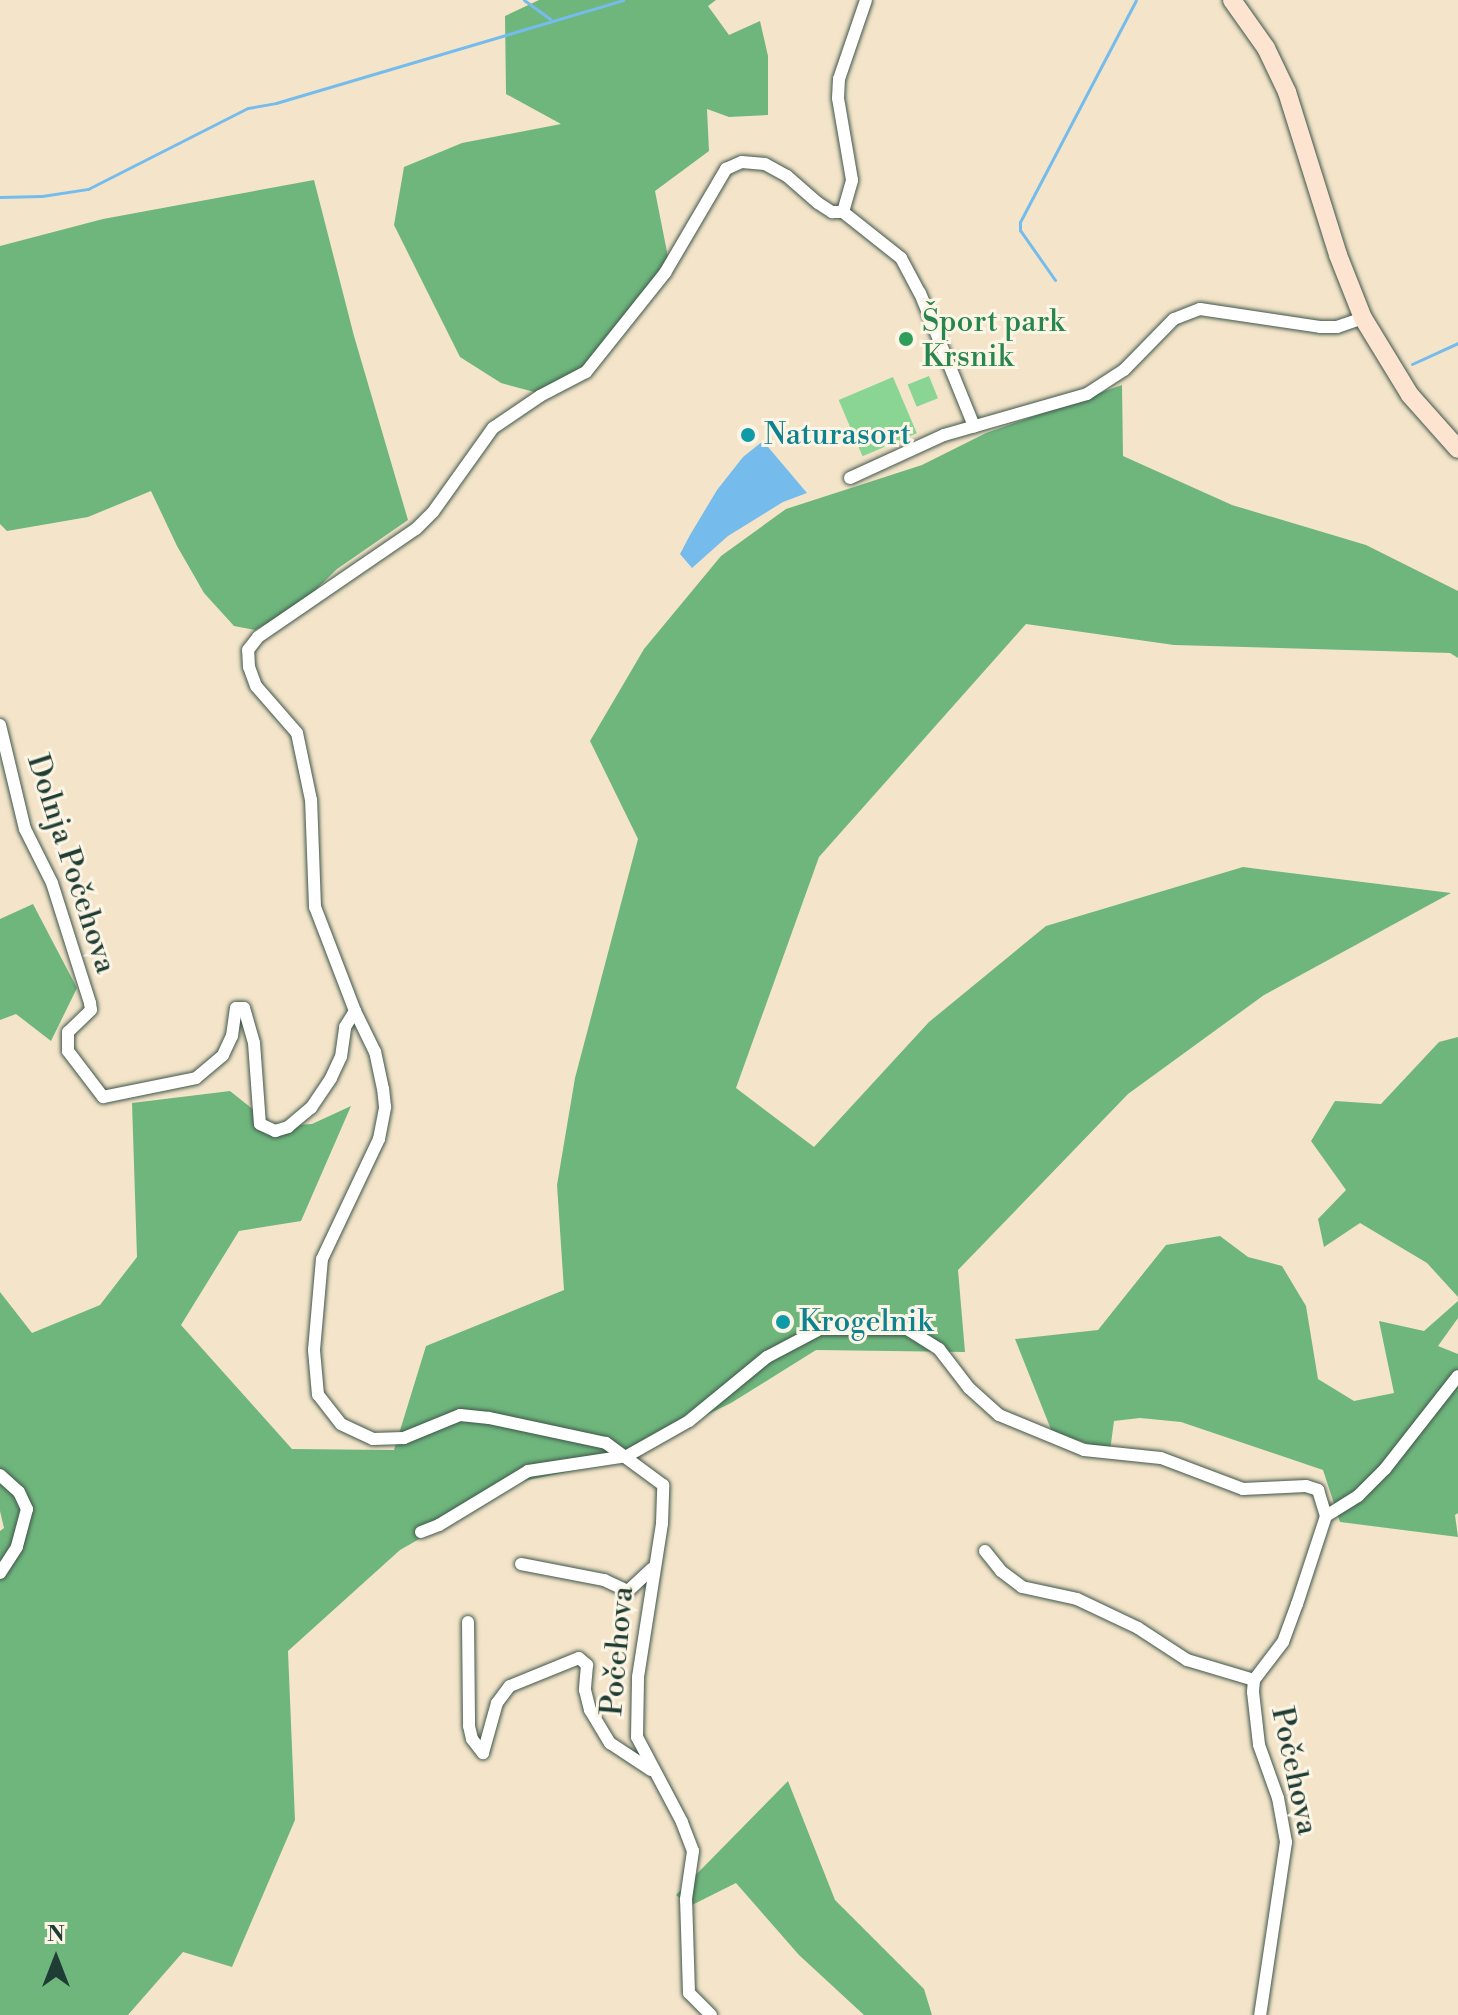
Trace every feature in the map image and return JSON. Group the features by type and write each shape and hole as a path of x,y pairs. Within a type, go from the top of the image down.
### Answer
{"main road":[{"path":"1232,0 1258,34 1287,92 1338,255 1363,318 1410,395 1458,449"}],"street":[{"path":"843,212 852,180 838,98 839,79 866,0"},
{"path":"627,1456 606,1443 489,1418 460,1415 404,1438 373,1439 341,1424 318,1395 314,1350 322,1259 379,1139 385,1107 378,1062 315,907 311,800 297,733 256,686 249,667 250,646 416,529 433,512 493,428 540,396 586,372 665,273 726,169 742,162 765,164 787,176 832,212 843,212 901,258 920,293 974,426"},
{"path":"850,478 944,435 1087,394 1124,370 1174,319 1200,309 1320,327 1337,327 1363,318"},
{"name":"Dolnja Počehova","path":"0,725 25,829 52,883 90,1003 91,1010 68,1032 68,1051 103,1097 196,1078 223,1055 232,1036 236,1008 244,1008 256,1056 260,1124 275,1131 288,1127 311,1108 331,1078 341,1057 345,1027 355,1011"},
{"path":"421,1532 439,1525 528,1471 627,1456 689,1421 767,1357 820,1329 907,1329 939,1349 969,1388 999,1415 1084,1450 1161,1458 1243,1489 1306,1486 1318,1490 1326,1516 1358,1496 1385,1469 1458,1376"},
{"name":"Počehova","path":"627,1456 663,1485 665,1493 652,1569 635,1715 637,1737 693,1851 686,1899 689,1993 711,2015"},
{"path":"0,1475 19,1492 27,1509 17,1547 0,1573"},
{"name":"Počehova","path":"1260,2015 1286,1842 1278,1798 1259,1745 1254,1680 1283,1642 1326,1516"},
{"name":"Počehova","path":"985,1551 1001,1571 1022,1587 1077,1599 1138,1628 1187,1660 1254,1680"},
{"name":"Počehova","path":"521,1564 604,1580 628,1591 652,1569"},
{"name":"Počehova","path":"468,1622 469,1726 472,1739 483,1753 497,1703 510,1686 579,1658 586,1661 585,1690 590,1710 610,1743 645,1763 660,1780"}],"green space":[{"path":"539,0 716,0 708,6 729,35 760,21 768,56 768,115 729,117 707,109 709,151 655,191 669,262 584,369 538,393 501,383 460,357 394,225 404,167 462,143 561,124 506,94 505,16"},
{"path":"314,180 354,336 408,520 337,569 301,604 255,630 234,626 204,593 151,491 88,517 7,531 0,524 0,246 103,219"},
{"path":"929,376 938,398 917,407 908,385"},
{"path":"893,377 917,433 863,456 839,400"},
{"path":"1122,385 1123,456 1232,505 1366,545 1458,591 1458,658 1450,653 1174,645 1026,624 819,857 736,1088 814,1147 929,1022 1046,926 1243,867 1451,893 1264,995 1128,1094 958,1270 965,1352 816,1350 731,1403 608,1463 519,1482 400,1550 288,1651 295,1820 232,1967 183,1952 128,2015 0,2015 0,1531 4,1528 0,1511 0,1292 32,1333 100,1305 137,1257 132,1103 230,1091 274,1126 312,1124 351,1106 301,1221 239,1231 181,1325 292,1449 394,1450 426,1346 564,1290 557,1185 575,1078 638,839 590,741 644,649 721,556 786,509 922,465 986,433"},
{"path":"33,904 77,988 51,1041 16,1014 0,1020 0,919"},
{"path":"1458,1037 1458,1297 1427,1263 1360,1223 1324,1247 1318,1219 1346,1190 1311,1141 1335,1101 1381,1104 1439,1042"},
{"path":"1220,1236 1248,1257 1282,1266 1306,1306 1318,1379 1354,1401 1394,1393 1379,1321 1424,1331 1458,1301 1458,1318 1438,1346 1458,1354 1458,1513 1455,1515 1458,1537 1340,1522 1323,1470 1181,1422 1140,1418 1114,1421 1110,1451 1052,1432 1015,1339 1098,1330 1166,1245"},
{"path":"788,1781 835,1900 924,1989 932,2015 864,2015 799,1955 736,1883 690,1906 676,1895"}],"water":[{"path":"763,441 807,493 783,502 728,536 692,568 680,554 690,535 717,490 743,457"}],"waterway":[{"path":"524,0 550,19"},
{"path":"0,197 42,196 88,189 248,108 276,103 623,0"},
{"path":"1055,280 1020,230 1020,222 1136,0"},
{"path":"1412,364 1458,343"}],"place":[{"name":"Šport park Krsnik","path":"906,339"},
{"name":"Naturasort","path":"748,435"},
{"name":"Krogelnik","path":"783,1322"}]}
